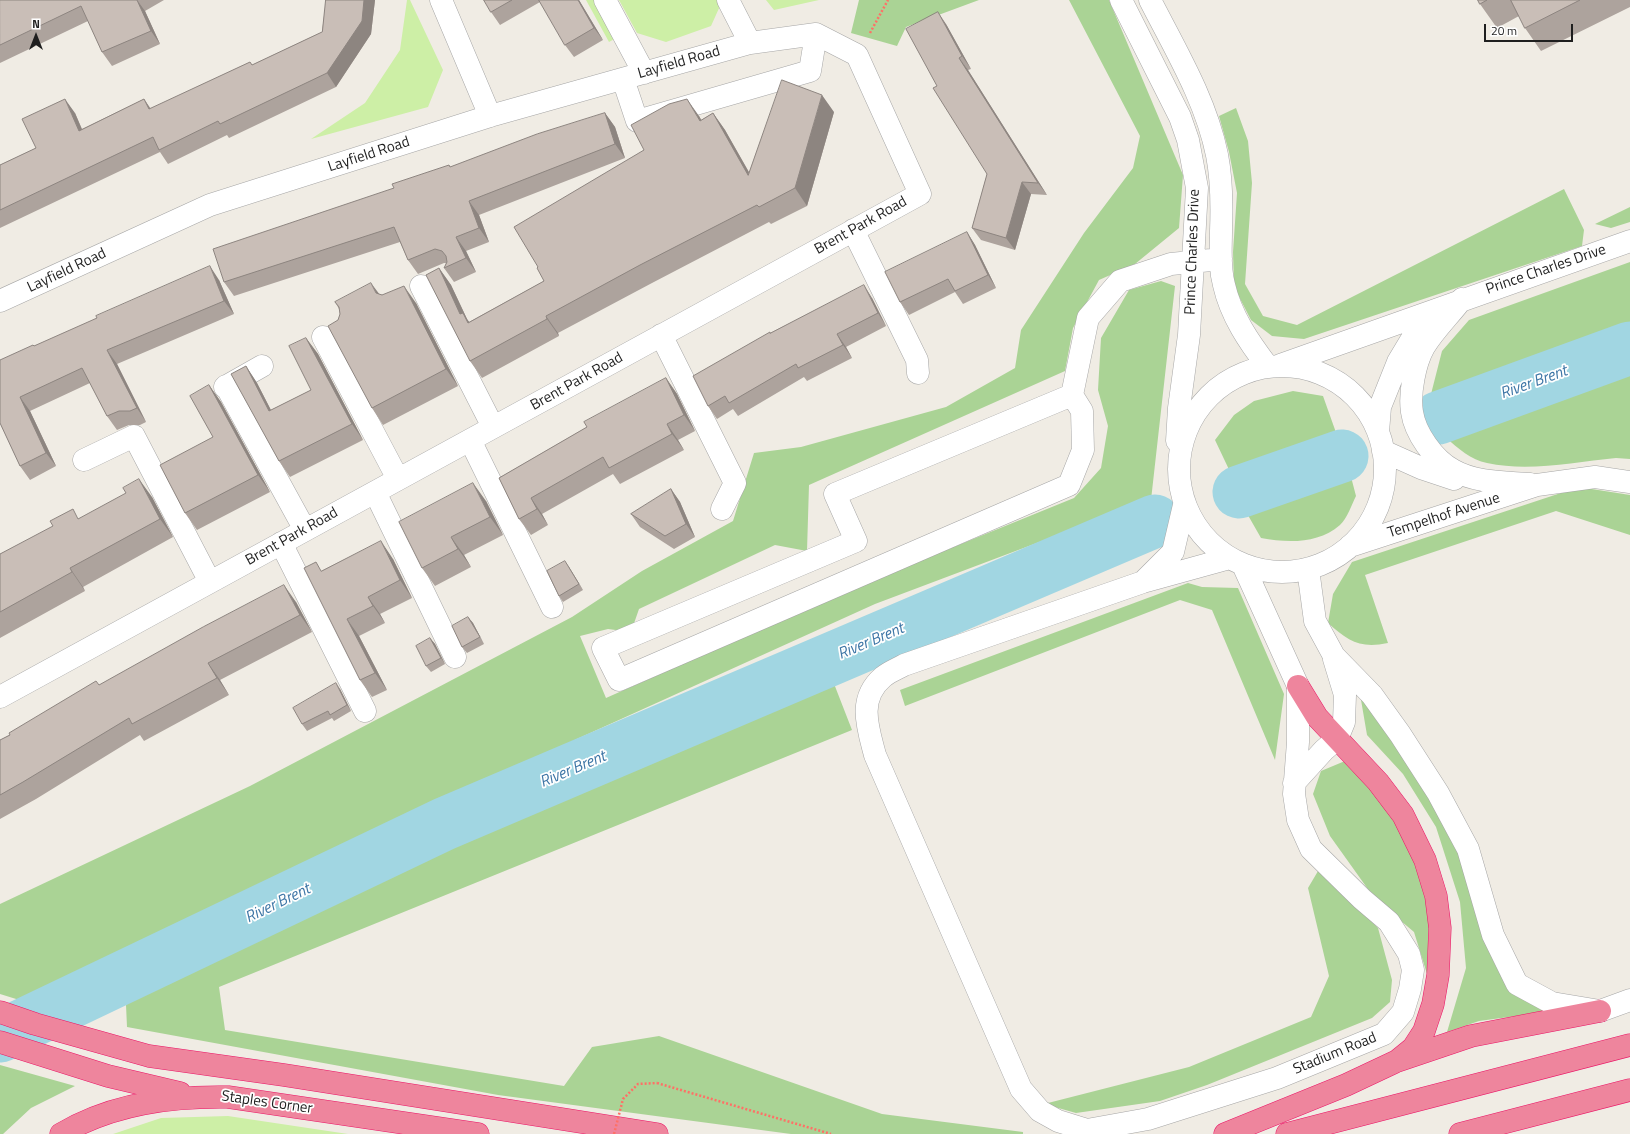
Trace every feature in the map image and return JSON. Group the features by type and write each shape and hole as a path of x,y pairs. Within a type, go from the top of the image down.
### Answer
{"highway":[{"path":"1298,686 1317,717 1378,782 1403,815 1425,860 1436,896 1440,928 1438,975 1434,1004 1424,1031 1413,1048 1397,1061"},
{"path":"1225,1134 1346,1085 1397,1061 1471,1036 1600,1011"},
{"path":"0,1012 35,1024 148,1056 284,1075 657,1134"},
{"path":"0,1042 108,1076 191,1096"},
{"path":"1287,1134 1630,1045"},
{"path":"1460,1134 1630,1090"},
{"name":"Staples Corner","path":"61,1134 114,1109 191,1096 228,1096 478,1134"}],"street":[{"path":"441,0 490,116"},
{"path":"606,0 634,76 637,121 810,71 816,34"},
{"path":"728,0 750,43 816,34 856,55"},
{"name":"Prince Charles Drive","path":"1121,0 1172,100 1188,140 1197,188 1189,335 1179,408 1177,440 1178,471"},
{"name":"Prince Charles Drive","path":"1150,0 1192,84 1213,141 1221,187 1220,259 1223,284 1231,308 1242,330 1273,366 1630,240"},
{"name":"Layfield Road","path":"0,301 210,205 490,116 750,43"},
{"name":"Brent Park Road","path":"0,697 920,194 856,55"},
{"path":"853,230 917,360 918,373"},
{"path":"1072,395 835,494 856,540 603,648 619,680 1070,485 1083,450 1082,411 1072,395 1088,318 1120,281 1171,264 1194,263 1220,259"},
{"path":"402,296 430,282 493,427"},
{"name":"Prince Charles Drive","path":"1350,546 1368,526 1379,502 1384,477 1380,441 1380,407 1388,383 1413,337 1462,299"},
{"name":"Tempelhof Avenue","path":"1462,299 1424,347 1415,368 1412,412 1423,440 1438,459 1453,470 1481,480"},
{"path":"661,335 735,483 722,509"},
{"path":"323,337 398,479"},
{"path":"262,366 217,391 305,530"},
{"path":"1350,546 1330,560 1308,569 1275,572 1237,562 1211,544 1196,526 1184,505 1178,471 1183,440 1196,411 1218,388 1246,372 1273,366 1309,370 1338,383 1362,404 1380,441"},
{"path":"84,460 134,436 210,582"},
{"path":"470,440 552,607"},
{"name":"Tempelhof Avenue","path":"1380,441 1421,468 1451,479 1537,485"},
{"name":"Tempelhof Avenue","path":"1350,546 1537,485 1595,477 1630,482"},
{"path":"375,492 455,657"},
{"path":"1143,582 1173,552 1184,505"},
{"path":"281,543 365,711"},
{"path":"1237,562 1298,686"},
{"name":"Stadium Road","path":"1237,562 1143,582 904,665 882,678 870,694 865,708 867,727 875,755 1021,1089 1040,1111 1078,1132 1148,1119 1277,1078 1384,1034 1403,1012 1410,989 1412,970 1409,954 1389,922 1362,899 1311,849 1298,820 1294,794 1298,742 1298,686"},
{"path":"1294,783 1324,750 1337,739 1344,722 1345,695 1334,656 1315,621 1308,569"},
{"path":"1334,656 1372,695 1438,793 1468,849 1493,935 1517,984 1552,1003 1600,1011 1630,1000"}],"path":[{"path":"856,55 888,0"},
{"path":"614,1134 624,1099 638,1084 657,1083 831,1134"}],"green space":[{"path":"407,0 410,0 443,70 428,107 311,139 365,103 400,50"},
{"path":"586,0 599,0 618,37 609,42"},
{"path":"619,0 717,0 720,6 711,26 666,42 637,33"},
{"path":"766,0 819,0 774,10"},
{"path":"859,0 979,0 906,27 897,46 851,33"},
{"path":"1069,0 1109,0 1183,175 1179,228 1135,264 1099,280 1073,328 1065,371 809,485 807,551 775,545 639,609 631,632 608,629 580,636 606,698 865,583 1074,498 1101,468 1108,426 1098,390 1101,338 1129,290 1161,281 1175,286 1151,500 875,604 577,739 29,1003 0,994 0,904 250,786 572,617 642,571 733,521 754,453 801,447 946,407 1015,368 1021,330 1084,233 1133,168 1140,136"},
{"path":"1236,108 1248,141 1252,183 1245,284 1263,316 1297,325 1564,189 1584,230 1582,246 1304,339 1272,336 1251,320 1234,287 1233,252 1237,193 1229,152 1219,116"},
{"path":"1630,207 1630,222 1611,228 1595,224"},
{"path":"1630,262 1630,330 1430,398 1442,351 1469,320"},
{"path":"1630,370 1630,459 1616,458 1568,464 1519,467 1503,466 1476,459 1465,453 1446,438"},
{"path":"1293,391 1323,396 1339,441 1233,478 1215,440 1234,415 1254,401"},
{"path":"1350,473 1356,496 1343,522 1322,536 1312,539 1292,541 1261,538 1245,510"},
{"path":"1579,487 1630,495 1630,535 1556,511 1365,575 1388,643 1370,645 1355,642 1342,635 1328,623 1333,594 1352,562"},
{"path":"1188,583 1202,587 1238,588 1284,694 1275,760 1212,610 1180,600 905,706 900,690"},
{"path":"831,676 852,730 219,987 225,1030 564,1086 592,1047 659,1036 882,1114 1023,1132 1023,1134 791,1134 498,1095 127,1027 126,1005 146,976 670,741"},
{"path":"1360,694 1390,720 1456,845 1507,986 1546,1012 1479,1021 1447,1032 1466,968 1460,902 1436,827 1403,774 1367,735"},
{"path":"1345,761 1413,837 1430,901 1427,974 1414,932 1375,899 1330,836 1313,794 1321,771"},
{"path":"1321,866 1378,928 1392,980 1390,1002 1372,1018 1207,1085 1160,1101 1076,1113 1044,1104 1189,1067 1311,1017 1329,976 1308,888"},
{"path":"0,1065 75,1086 31,1108 3,1134 0,1134"},
{"path":"228,1116 348,1134 113,1134 161,1118"}],"building":[{"path":"0,0 137,0 151,31 102,52 81,6 0,45"},
{"path":"326,0 364,0 362,21 327,73 220,124 218,121 159,150 153,137 0,210 0,165 36,148 22,119 65,99 79,131 144,99 149,109 250,62 252,65 322,32"},
{"path":"484,0 512,0 491,12"},
{"path":"539,0 578,0 594,28 565,45"},
{"path":"1478,0 1487,0 1480,4"},
{"path":"1511,0 1580,0 1525,28"},
{"path":"938,12 962,56 959,58 1038,183 1022,182 1006,238 972,228 987,174 933,88 937,86 906,29"},
{"path":"782,80 822,95 795,188 759,207 757,205 640,265 546,316 547,319 470,361 426,275 439,268 460,314 463,313 468,323 544,281 537,268 538,267 514,227 644,150 631,125 669,104 687,99 700,121 713,113 748,175"},
{"path":"605,113 615,144 469,201 479,228 456,237 466,258 444,268 447,262 446,256 442,251 435,249 408,260 394,227 224,282 213,249 394,188 392,184 449,165 450,167 537,134"},
{"path":"967,232 988,275 955,291 948,279 900,302 885,272"},
{"path":"210,266 224,301 107,350 137,408 130,411 119,411 107,416 82,368 20,397 46,453 20,466 0,423 0,360 97,318 96,316"},
{"path":"371,283 376,293 382,295 404,286 446,369 372,408 328,326 338,320 340,314 339,307 335,302"},
{"path":"864,285 878,313 837,334 843,345 798,368 796,364 729,403 725,396 708,406 693,376 770,332"},
{"path":"306,338 352,424 279,461 231,374 246,366 269,411 311,390 289,346"},
{"path":"666,378 684,415 667,424 672,434 609,468 603,457 531,498 537,509 519,519 499,478 587,427 584,422"},
{"path":"209,385 258,475 185,513 160,465 213,437 190,396"},
{"path":"139,479 160,519 70,568 72,572 0,612 0,554 53,526 50,521 73,509 78,519 126,493 123,488"},
{"path":"473,483 490,517 451,537 458,549 422,568 399,522"},
{"path":"671,489 686,524 665,536 631,514"},
{"path":"381,541 400,580 368,597 373,606 347,619 375,673 360,680 304,568 316,562 321,571"},
{"path":"565,561 579,584 559,596 547,571"},
{"path":"284,585 300,615 208,663 217,678 132,724 129,718 0,795 0,740 10,735 9,733 96,681 99,685 203,627"},
{"path":"468,617 480,637 462,647 452,626"},
{"path":"430,638 441,658 426,666 416,646"},
{"path":"336,683 347,705 330,715 328,711 302,724 293,708"}],"waterway":[{"name":"River Brent","path":"1438,418 1630,348"},
{"name":"River Brent","path":"1239,492 1342,456"},
{"name":"River Brent","path":"0,1036 444,824 1155,521"}]}
